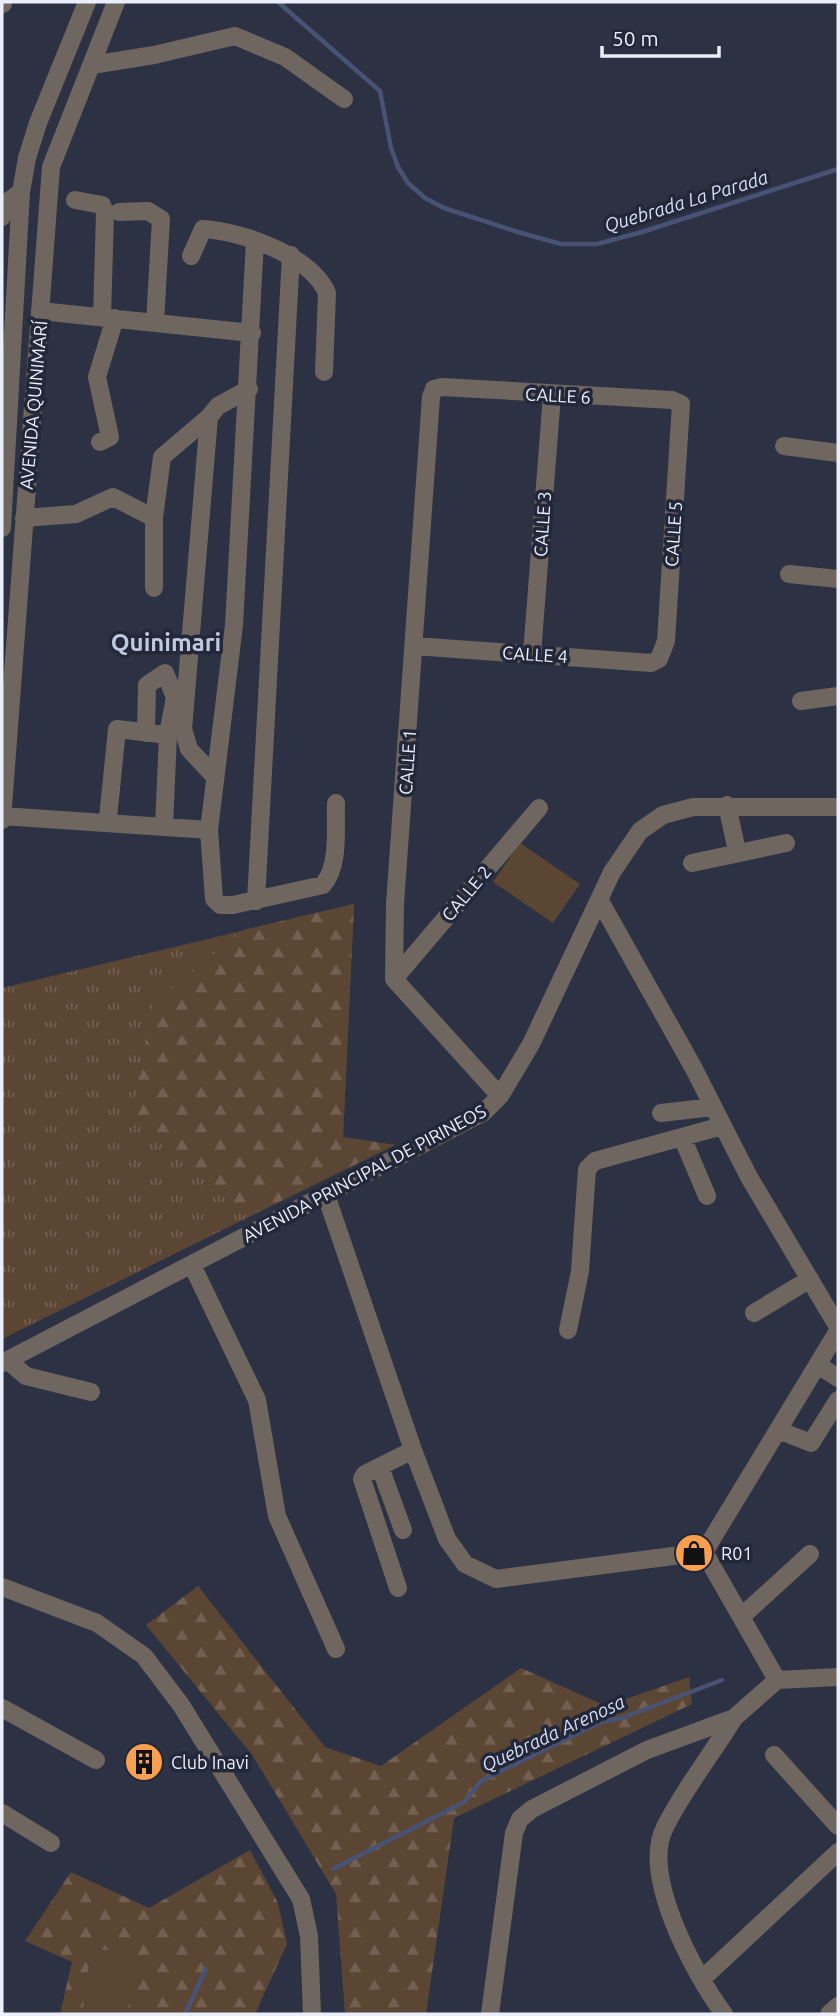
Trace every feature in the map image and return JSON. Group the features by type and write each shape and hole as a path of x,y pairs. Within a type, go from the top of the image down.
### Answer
{"street":[{"path":"2,528 6,384 21,192 27,158 87,2"},
{"name":"AVENIDA QUINIMARÍ","path":"2,817 51,167 116,2"},
{"path":"92,65 154,55 235,36 285,57 344,99"},
{"path":"2,217 7,202 21,192"},
{"path":"75,200 102,205 105,213 108,317 97,377 110,436 100,442"},
{"path":"119,212 148,211 161,219 155,322"},
{"path":"191,256 204,229 255,241 291,255 321,283 327,293 324,372"},
{"path":"255,241 234,625 209,830 214,899 220,905 233,905 323,885 331,876 336,803"},
{"path":"256,901 291,255"},
{"path":"40,311 252,332"},
{"path":"153,588 154,518 162,457 218,406 249,388"},
{"name":"CALLE 6","path":"434,389 672,400 681,404"},
{"name":"CALLE 1","path":"394,979 395,904 431,397 434,389"},
{"name":"CALLE 3","path":"532,654 552,395"},
{"name":"CALLE 5","path":"656,661 666,641 681,404"},
{"path":"209,417 183,729 189,749 215,778"},
{"path":"784,446 838,453"},
{"path":"3,488 26,488"},
{"path":"24,518 76,514 113,497 154,518"},
{"path":"789,574 838,579"},
{"name":"CALLE 4","path":"414,646 656,661"},
{"path":"146,733 147,685 165,673 175,697 168,735 164,827"},
{"path":"801,701 838,696"},
{"path":"108,818 117,729 168,735"},
{"path":"727,806 737,851"},
{"name":"AVENIDA PRINCIPAL DE PIRINEOS","path":"4,1362 484,1112 500,1096 531,1045 612,872 640,831 678,809 727,806 838,807"},
{"name":"CALLE 2","path":"394,979 539,807"},
{"path":"2,817 209,830"},
{"path":"692,863 737,851 786,843"},
{"path":"600,901 722,1126 838,1329 704,1552"},
{"path":"394,979 500,1096"},
{"path":"661,1113 713,1107"},
{"path":"568,1331 580,1270 587,1169 595,1161 722,1126"},
{"path":"682,1137 707,1196"},
{"path":"326,1195 413,1450 447,1539 465,1564 496,1579 704,1552"},
{"path":"192,1265 257,1400 277,1516 336,1649"},
{"path":"754,1313 810,1279"},
{"path":"4,1362 26,1376 91,1392"},
{"path":"818,1365 838,1378"},
{"path":"778,1430 811,1443 838,1400"},
{"path":"398,1588 362,1479 365,1474 413,1450"},
{"path":"380,1466 402,1530"},
{"path":"704,1552 777,1680"},
{"path":"741,1618 810,1555"},
{"path":"2,1587 97,1623 144,1656 181,1704 302,1899 309,1936 312,2014"},
{"path":"724,2014 702,1979 665,1900 658,1863 663,1829 734,1718 777,1680 838,1677"},
{"path":"2,1708 96,1760"},
{"path":"490,2014 513,1833 520,1819 532,1809 647,1750 734,1718"},
{"path":"774,1755 838,1826"},
{"path":"2,1813 51,1843"},
{"path":"702,1979 838,1852"},
{"path":"830,2014 838,2006"}],"green space":[{"path":"520,843 580,884 553,923 493,882"},
{"path":"354,904 343,1137 395,1145 2,1339 2,988"},
{"path":"354,904 343,1137 395,1145 248,1217 132,1113 153,1004 243,930"},
{"path":"198,1586 325,1747 381,1766 521,1668 606,1706 689,1677 692,1704 454,1818 426,2014 345,2014 336,1894 253,1756 146,1625"},
{"path":"250,1850 278,1903 287,1944 255,2014 60,2014 72,1962 25,1941 71,1872 149,1908"},
{"path":"91,1949 135,1953 127,2014 82,2014"}],"waterway":[{"name":"Quebrada La Parada","path":"278,2 380,91 391,148 408,183 425,198 444,208 518,232 561,244 597,244 838,169"},
{"name":"Quebrada Arenosa","path":"333,1869 464,1802 481,1781 601,1722 622,1718 722,1680"},
{"name":"Quebrada Arenosa","path":"185,2014 206,1969"}],"place":[{"name":"R01","path":"694,1553"},
{"name":"Club Inavi","path":"144,1762"}],"district":[{"name":"Quinimari","path":"166,642"}]}
